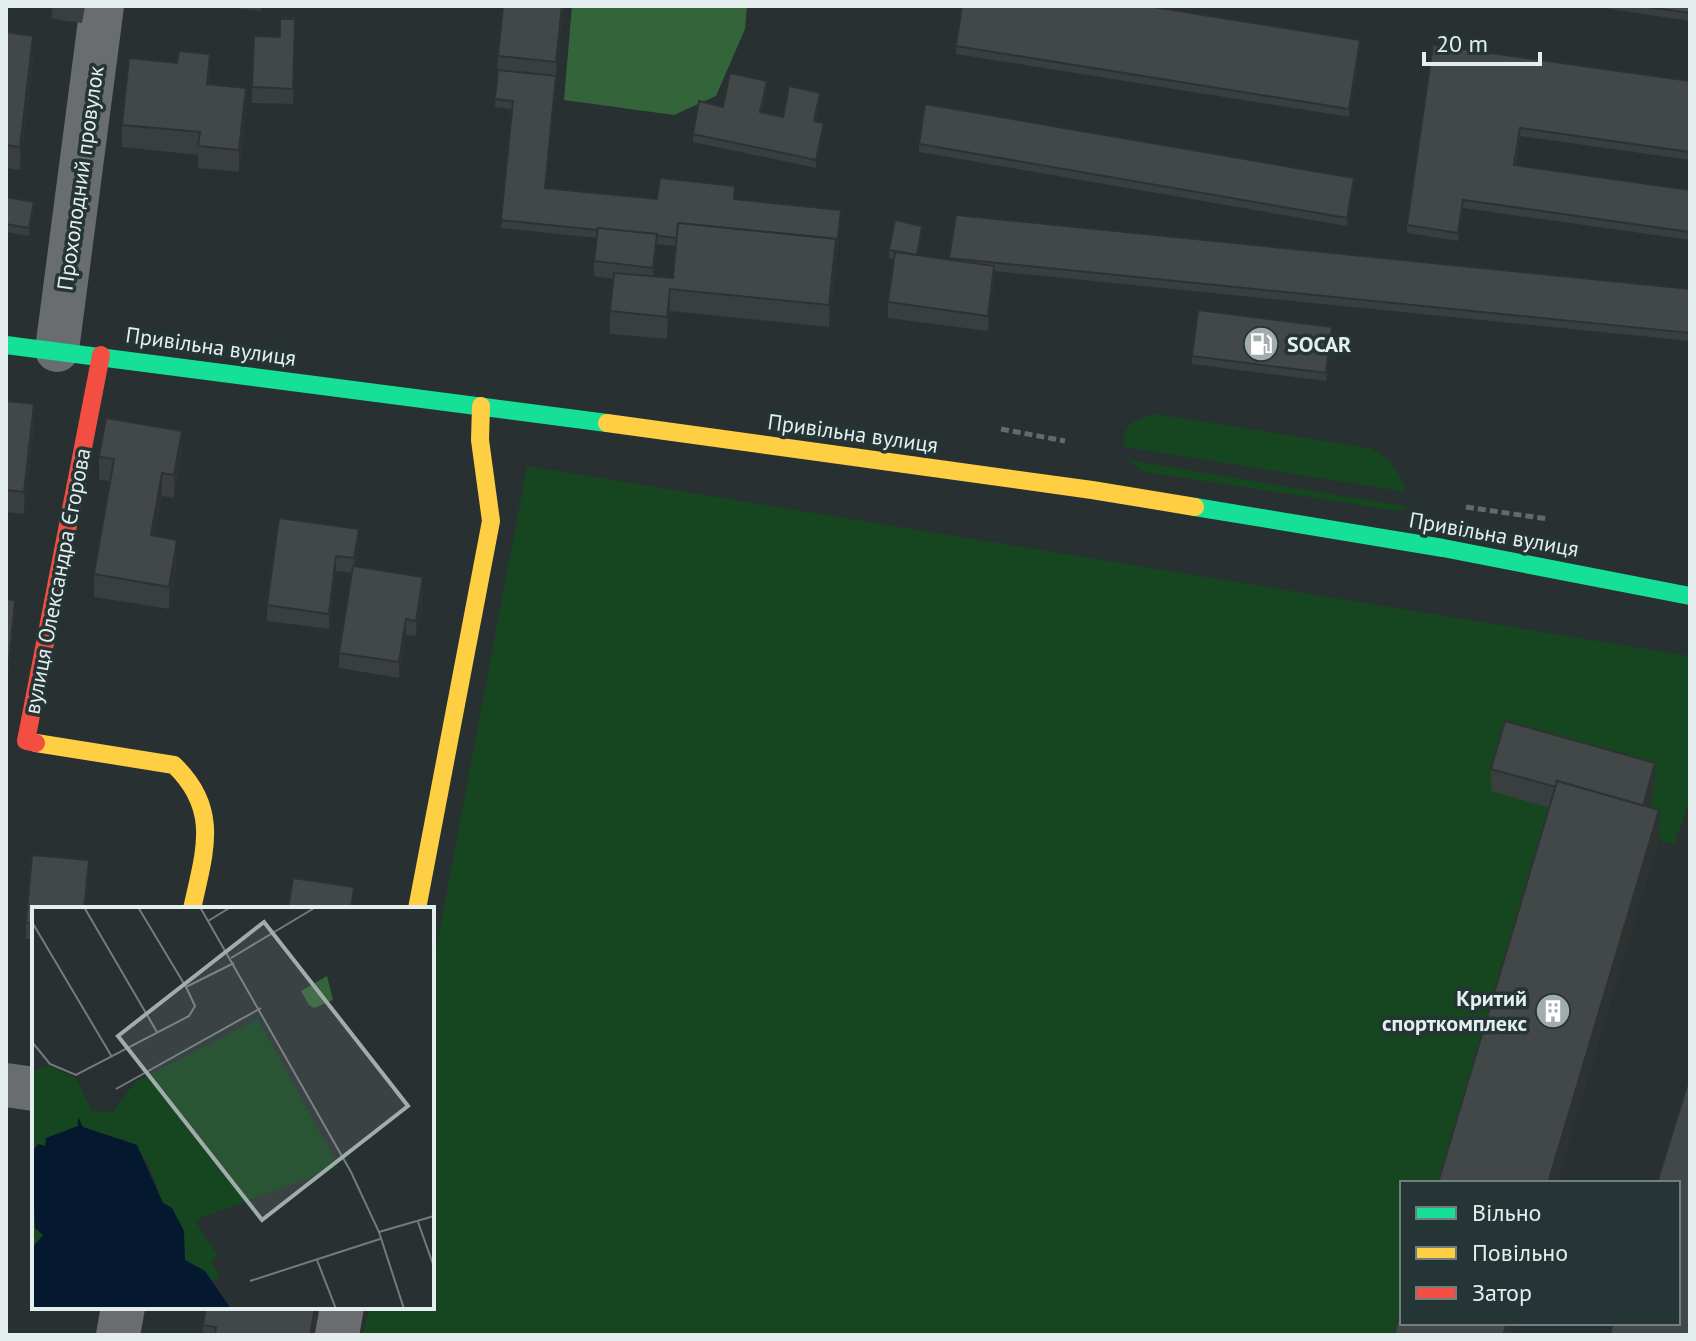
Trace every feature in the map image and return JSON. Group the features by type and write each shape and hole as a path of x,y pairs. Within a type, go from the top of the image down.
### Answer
{"street":[{"name":"Прохолодний провулок","path":"57,350 102,6"},
{"name":"Привільна вулиця","path":"6,345 101,355 1092,490 1443,548 1690,596"},
{"name":"вулиця Олександра Єгорова","path":"101,355 16,740 174,765 191,778 204,801 204,847 192,907"},
{"path":"417,907 491,521 480,440 481,406"},
{"path":"6,1085 32,1089"},
{"path":"118,1335 123,1309"},
{"path":"337,1335 342,1309"}],"green space":[{"path":"572,6 747,6 745,29 716,96 674,115 564,100"},
{"path":"1155,414 1369,448 1393,465 1407,492 1125,447 1127,428"},
{"path":"1127,460 1411,507 1398,511 1145,472"},
{"path":"527,466 1690,656 1690,799 1674,844 1659,840 1558,1181 1400,1181 1400,1325 1515,1325 1512,1335 363,1335 369,1309 434,1309 434,960"}],"building":[{"path":"503,6 562,6 556,62 498,56"},
{"path":"962,6 1147,6 1360,40 1349,109 956,46"},
{"path":"1641,6 1690,6 1690,13"},
{"path":"280,19 295,19 293,89 252,87 254,36 280,37"},
{"path":"6,32 33,36 20,147 6,145"},
{"path":"1433,45 1690,81 1690,152 1520,128 1514,165 1690,190 1690,232 1463,200 1458,233 1407,225"},
{"path":"179,51 210,54 207,84 246,88 239,150 198,146 200,132 122,125 129,58 177,63"},
{"path":"498,70 556,76 545,188 657,199 660,178 735,186 734,199 841,210 836,254 836,239 678,223 677,238 501,220 513,101 495,99"},
{"path":"730,73 767,81 760,112 783,117 789,86 820,93 814,121 824,123 816,160 693,134 699,101 723,107"},
{"path":"925,104 1354,178 1347,218 919,144"},
{"path":"6,197 34,202 29,228 6,224"},
{"path":"956,215 1690,289 1690,333 949,258"},
{"path":"895,220 922,226 917,255 889,250"},
{"path":"678,223 836,239 829,305 670,289 667,317 610,311 614,273 673,278"},
{"path":"598,228 657,234 653,268 594,261"},
{"path":"895,252 994,266 988,316 888,302"},
{"path":"1198,310 1332,327 1326,373 1192,356"},
{"path":"6,401 34,404 24,492 6,490"},
{"path":"106,418 182,431 174,475 162,473 151,535 177,540 169,587 94,574 114,459 99,457"},
{"path":"279,518 359,529 354,558 336,556 329,614 267,605"},
{"path":"353,566 423,577 416,621 406,619 399,662 339,653"},
{"path":"6,599 15,600 7,682 6,681"},
{"path":"1505,721 1655,763 1643,806 1557,781 1556,787 1491,769"},
{"name":"Критий спорткомплекс","path":"1557,781 1659,810 1549,1181 1439,1181"},
{"path":"32,855 89,860 84,907 32,907 32,924 26,923"},
{"path":"293,878 354,887 351,907 288,907"},
{"path":"1690,1076 1690,1335 1610,1335 1612,1325 1680,1325 1680,1181 1658,1181"},
{"path":"206,1309 315,1309 310,1335 215,1335 216,1327 203,1325"},
{"path":"1400,1313 1400,1325 1506,1325 1503,1335 1394,1335"}],"traffic: fast":[{"path":"6,345 607,423"},
{"path":"1195,507 1443,548 1690,596"}],"traffic: slow":[{"path":"417,907 491,521 480,440 481,406"},
{"path":"607,423 1195,507"},
{"path":"36,743 174,765 189,782 204,816 204,851 192,907"}],"traffic: jam":[{"path":"36,743 26,741 101,355"}],"place":[{"name":"SOCAR","path":"1261,344"},
{"name":"Критий спорткомплекс","path":"1553,1011"}]}
